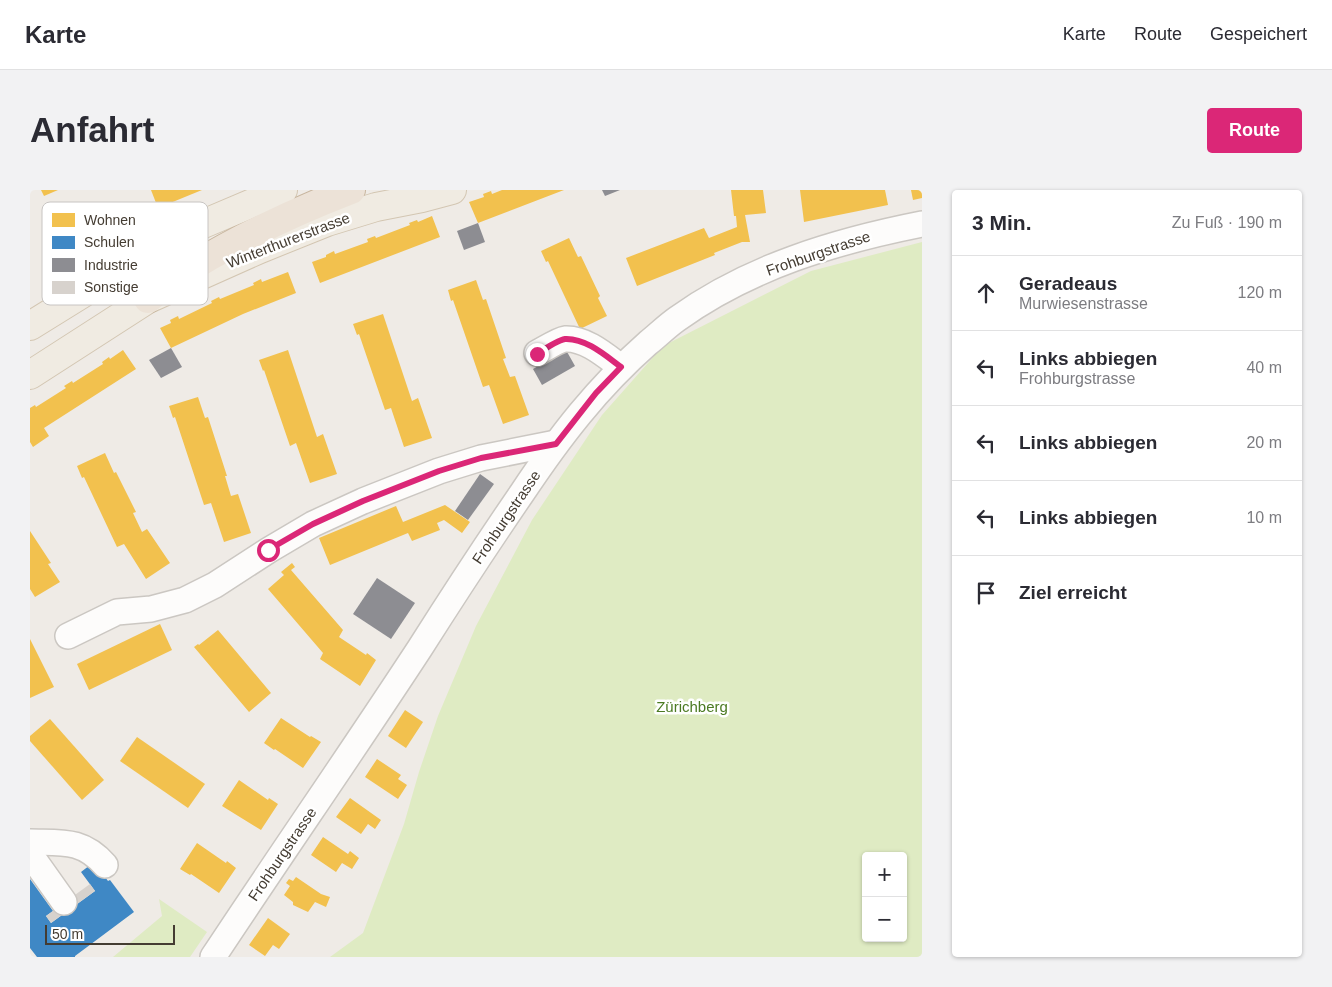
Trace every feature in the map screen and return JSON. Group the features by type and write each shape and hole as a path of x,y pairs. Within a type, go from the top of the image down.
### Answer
{"highway":[{"path":"208,259 244,239 319,203 351,190"}],"main road":[{"path":"208,222 283,190"},
{"name":"Winterthurerstrasse","path":"208,272 327,222 376,207 437,195 452,190"},
{"path":"30,326 64,305"},
{"name":"Winterthurerstrasse","path":"30,375 139,305"}],"street":[{"name":"Frohburgstrasse","path":"213,957 373,720 502,521 556,444 596,393 621,367 676,320 732,284 794,258 872,233 922,224"},
{"path":"537,354 564,339 583,343 601,351 621,367"},
{"path":"68,636 117,612 152,609 185,600 215,585 268,550 313,524 388,491 439,471 481,458 556,444"},
{"path":"30,842 76,844 89,850 105,865"},
{"path":"30,854 64,902"}],"green space":[{"name":"Zürichberg","path":"922,242 922,957 330,957 363,933 404,824 438,716 476,626 532,520 602,415 663,346 811,271"},
{"path":"159,899 207,932 190,957 113,957 162,916"}],"building: Wohnen":[{"path":"41,190 58,190 44,196"},
{"path":"151,190 202,190 173,202 156,202"},
{"path":"502,190 564,190 478,223 469,202 484,197 483,194 491,191 492,194"},
{"path":"731,190 763,190 766,213 745,215 750,242 742,242 714,253 715,255 637,286 626,258 704,228 709,238 737,227"},
{"path":"800,190 885,190 888,205 804,222"},
{"path":"911,190 922,190 922,198 913,200"},
{"path":"432,216 440,237 320,283 312,262 326,257 326,255 334,251 335,254 368,242 367,239 375,236 376,238 410,225 409,223 417,220 418,222"},
{"path":"569,238 578,257 581,256 600,296 598,298 607,316 580,329 548,261 546,262 541,251"},
{"path":"288,272 296,293 243,314 171,348 160,328 171,323 170,320 178,316 179,319 212,303 211,301 219,297 220,299 254,285 253,283 261,279 262,282"},
{"path":"476,280 483,300 486,299 506,358 503,359 510,377 515,376 529,415 503,424 489,385 483,387 448,290"},
{"path":"383,314 412,401 418,398 432,438 404,447 391,408 385,410 359,334 357,335 353,324"},
{"path":"123,350 136,369 44,428 49,436 33,447 30,442 30,408 35,405 36,407 66,388 64,386 72,381 73,383 103,364 102,362 109,357 110,359"},
{"path":"288,350 317,437 323,434 337,474 310,483 296,443 290,446 259,360"},
{"path":"198,397 205,418 208,417 227,476 225,476 231,496 238,494 251,533 224,542 211,503 204,505 175,417 173,418 169,406"},
{"path":"105,453 136,512 133,513 142,532 147,529 170,563 146,579 124,544 117,547 77,466"},
{"path":"445,505 470,522 462,533 444,520 437,523 440,530 412,541 408,533 330,565 319,538 396,506 403,522"},
{"path":"30,531 51,563 48,564 60,582 35,597 30,589"},
{"path":"292,563 295,567 291,570 343,630 339,637 376,660 360,686 320,659 323,653 268,589 284,575 281,572"},
{"path":"160,624 172,650 89,690 77,664"},
{"path":"218,630 271,693 249,712 194,647"},
{"path":"30,639 54,687 30,698"},
{"path":"405,710 423,722 406,748 388,736"},
{"path":"281,718 321,742 303,768 264,743"},
{"path":"50,719 104,780 82,800 30,741 30,736"},
{"path":"137,737 205,784 188,808 120,761"},
{"path":"377,759 401,775 398,779 407,785 398,799 365,777"},
{"path":"239,780 268,800 269,798 278,804 261,830 222,806"},
{"path":"350,798 381,820 375,829 368,824 361,834 336,817"},
{"path":"323,837 348,854 350,851 359,858 352,869 342,863 336,872 311,855"},
{"path":"197,843 236,868 219,893 191,874 180,869"},
{"path":"296,877 321,894 330,897 326,907 315,902 308,912 293,905 293,902 284,895 290,886 286,883 289,879 293,881"},
{"path":"268,918 290,934 279,949 273,945 265,956 249,945"}],"building: Schulen":[{"path":"94,862 134,912 75,957 37,957 30,948 30,879 53,911 46,916 51,923 95,891 81,872"}],"building: Industrie":[{"path":"602,190 620,190 605,196"},
{"path":"478,223 485,242 464,250 457,231"},
{"path":"171,348 182,367 161,378 149,360"},
{"path":"566,350 575,366 542,385 533,369"},
{"path":"480,474 494,484 468,520 455,511"},
{"path":"377,578 415,603 391,639 353,614"}],"building: Sonstige":[{"path":"90,884 95,891 51,923 46,916"}],"tunnel":[{"path":"332,210 369,190"}],"route":[{"path":"268,550 313,524 363,501 439,471 481,458 556,444 596,393 621,367 601,351 583,343 564,339 537,354"}]}
